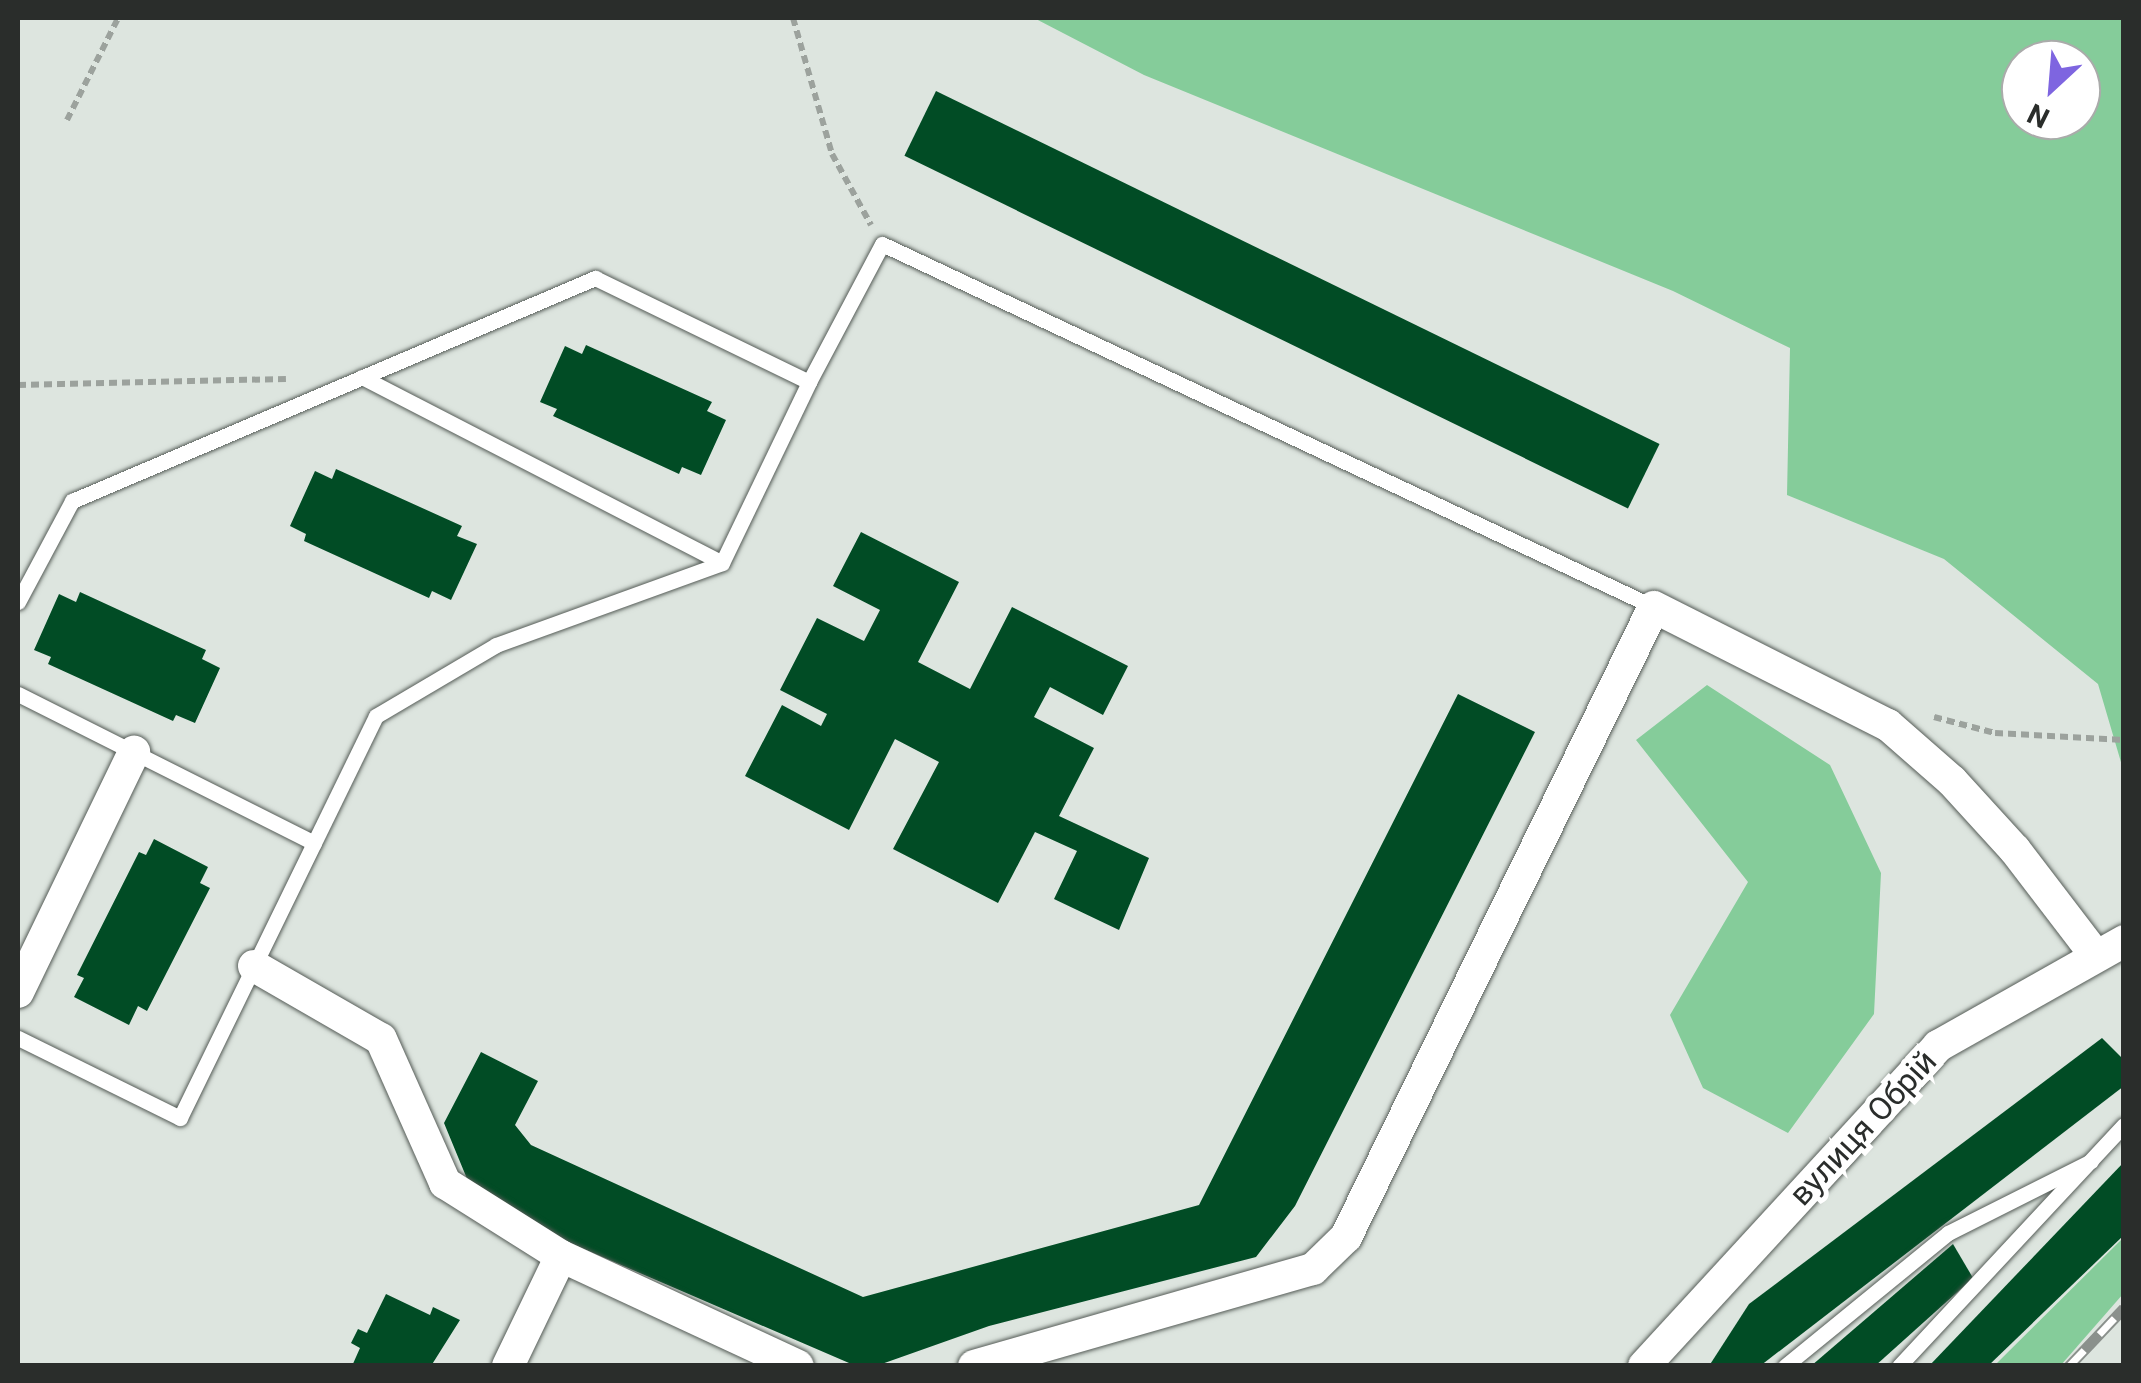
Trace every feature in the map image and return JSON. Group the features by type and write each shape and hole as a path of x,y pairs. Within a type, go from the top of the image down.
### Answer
{"street":[{"path":"974,1366 1312,1269 1346,1237 1654,607 1888,725 2110,949"},
{"path":"18,992 134,752"},
{"name":"вулиця Обрій","path":"1644,1366 1938,1046 2110,949"},
{"path":"254,966 381,1038 445,1183 561,1256 798,1366"},
{"path":"508,1366 561,1256"}],"lane":[{"path":"18,1038 180,1118 376,716 496,645 722,563 809,382 882,244 1654,607"},
{"path":"18,602 72,501 595,278 809,382"},
{"path":"362,377 722,563"},
{"path":"18,694 314,843"},
{"path":"1899,1366 2124,1125"},
{"path":"1785,1366 1948,1233 2090,1160"}],"path":[{"path":"67,120 118,18"},
{"path":"793,18 832,154 882,244"},
{"path":"18,385 304,378"},
{"path":"1888,725 1936,717 1996,733 2124,740"}],"green space":[{"path":"1034,18 2123,18 2123,769 2098,684 1944,559 1787,495 1790,348 1673,291 1144,75"},
{"path":"1707,685 1830,765 1881,873 1874,1014 1788,1133 1703,1088 1670,1015 1748,882 1636,740"},
{"path":"2123,1238 2123,1294 2061,1365 1995,1365"}],"building":[{"path":"936,91 1660,444 1628,509 904,156"},
{"path":"586,345 712,402 707,411 726,420 701,475 682,467 679,474 553,416 557,409 540,402 565,346 582,354"},
{"path":"336,469 462,526 457,536 477,544 451,600 432,591 429,598 304,541 306,534 290,526 315,471 332,479"},
{"path":"861,532 959,582 918,662 970,689 1012,607 1128,666 1103,715 1050,687 1034,717 1094,748 1059,816 1149,858 1119,930 1054,899 1077,851 1035,832 998,903 893,849 939,762 895,739 849,830 745,776 782,705 821,726 827,714 780,690 817,618 864,641 880,610 833,586"},
{"path":"80,592 206,650 202,659 220,668 195,723 176,715 173,721 48,664 51,657 34,650 59,594 76,602"},
{"path":"1458,694 1535,732 1295,1206 1256,1257 989,1326 876,1366 856,1366 477,1203 444,1123 481,1052 538,1081 515,1125 531,1145 863,1297 1199,1205"},
{"path":"154,839 208,867 200,883 210,888 147,1011 138,1006 129,1025 74,997 84,978 77,975 139,852 146,855"},
{"path":"2102,1038 2124,1060 2124,1086 1760,1366 1709,1366 1749,1304"},
{"path":"2124,1162 2124,1235 1988,1366 1929,1366"},
{"path":"1953,1244 1973,1278 1875,1366 1811,1366"},
{"path":"386,1294 430,1315 433,1307 460,1320 431,1366 352,1366 360,1348 351,1343 358,1329 367,1333"}],"railway":[{"path":"2069,1366 2124,1308"}]}
